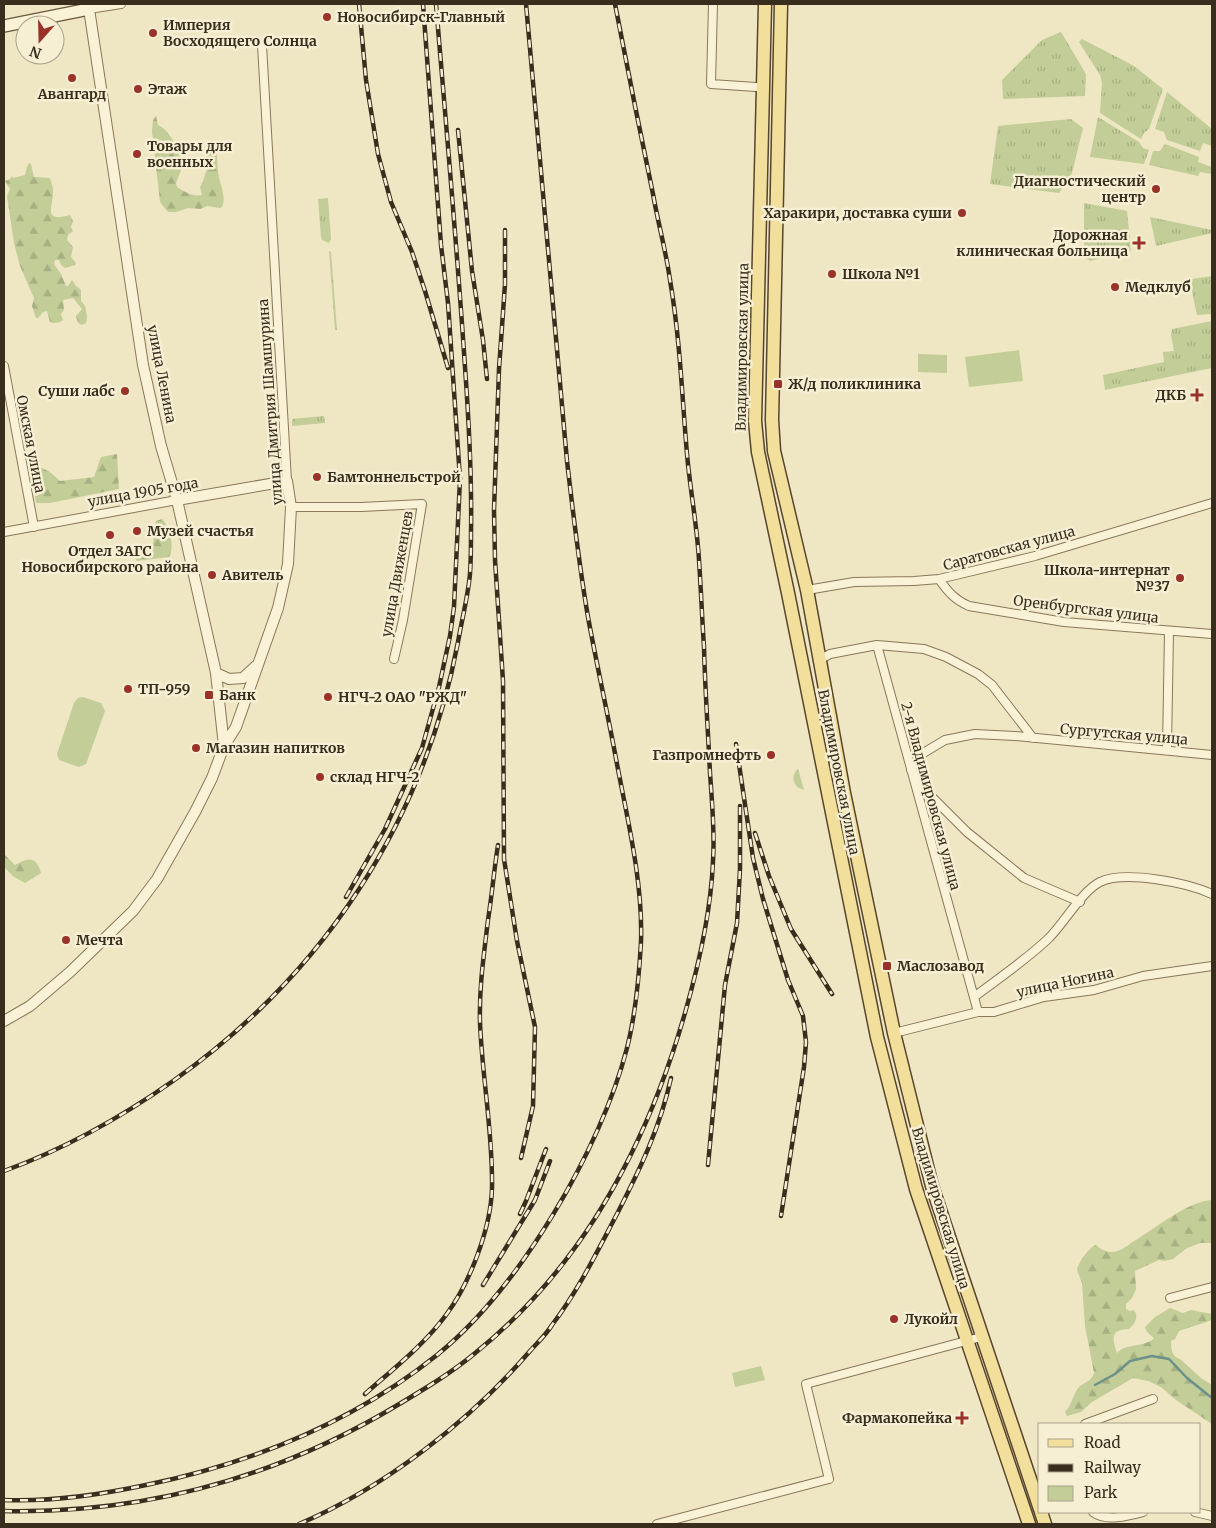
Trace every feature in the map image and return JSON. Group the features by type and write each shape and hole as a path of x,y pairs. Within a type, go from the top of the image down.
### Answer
{"main road":[{"name":"Владимировская улица","path":"765,4 755,421 758,452 877,1037 916,1189 1029,1524"},
{"name":"Владимировская улица","path":"781,4 772,420 776,459 806,590 844,793 894,1033 932,1186 1038,1504"},
{"path":"4,26 88,6"}],"street":[{"path":"88,6 121,4"},
{"path":"713,4 711,84 756,87"},
{"name":"улица Ленина","path":"88,6 143,365 216,673 224,746"},
{"name":"улица Дмитрия Шамшурина","path":"4,1020 30,1006 70,972 114,931 146,895 204,795 224,746 236,727 278,608 288,564 291,507 287,481 262,45"},
{"name":"Омская улица","path":"4,366 34,526"},
{"name":"улица 1905 года","path":"4,532 287,481"},
{"name":"Саратовская улица","path":"806,590 854,582 939,579 1035,556 1212,503"},
{"name":"улица Движенцев","path":"291,507 368,507 422,504 405,610 394,659"},
{"name":"Оренбургская улица","path":"939,579 950,595 969,606 1064,622 1212,634"},
{"path":"1168,750 1169,631"},
{"path":"819,660 830,654 877,645 924,649 946,657 978,674 996,690 1033,738"},
{"name":"2-я Владимировская улица","path":"877,645 978,1012"},
{"path":"216,673 229,679 243,678 257,666"},
{"name":"Сургутская улица","path":"911,770 920,755 945,740 975,734 1212,755"},
{"path":"911,770 931,796 968,832 1024,878 1080,902"},
{"path":"974,997 1028,956 1050,936 1100,882 1113,878 1136,878 1194,886 1212,894"},
{"name":"улица Ногина","path":"894,1033 978,1012 994,1012 1044,997 1094,990 1144,976 1212,966"},
{"path":"1170,1298 1212,1287"},
{"path":"657,1524 829,1479 806,1384 981,1336"},
{"path":"1088,1423 1153,1399"},
{"path":"1095,1513 1105,1517 1138,1513"},
{"path":"1199,1513 1212,1516"}],"green space":[{"path":"1061,32 1086,74 1085,96 1003,99 1002,80 1042,40"},
{"path":"1082,39 1134,66 1163,89 1149,129 1141,139 1100,113 1102,83 1100,75 1079,42"},
{"path":"1167,92 1212,129 1212,146 1203,143 1200,151 1167,140 1164,132 1155,129"},
{"path":"156,116 158,125 169,135 177,149 181,170 176,183 177,187 186,192 202,195 200,187 209,166 205,152 210,144 214,144 223,194 222,207 207,206 200,209 188,208 176,212 168,212 160,202 152,131 153,119"},
{"path":"1098,117 1139,142 1143,148 1149,150 1144,164 1090,157"},
{"path":"1071,119 1083,128 1072,173 1059,193 990,184 998,126"},
{"path":"1165,144 1199,157 1198,162 1212,167 1212,174 1200,172 1198,176 1149,165 1153,151 1160,151"},
{"path":"29,163 31,164 34,177 50,178 53,190 52,215 61,217 70,215 73,221 71,227 73,231 68,235 67,240 73,247 71,257 76,263 65,268 59,260 55,260 54,264 66,286 72,280 81,290 81,301 85,306 87,317 86,323 82,325 78,323 76,316 82,309 73,298 63,300 64,310 61,314 63,320 56,323 50,322 47,311 36,318 32,306 34,298 20,266 14,243 7,196 10,189 5,181 12,176 13,178 25,175"},
{"path":"328,198 331,239 329,243 322,240 321,237 318,199"},
{"path":"1084,203 1127,211 1131,251 1090,261 1084,257"},
{"path":"1150,217 1212,230 1212,233 1156,246"},
{"path":"329,251 331,252 337,330 335,330"},
{"path":"1212,276 1212,314 1197,315 1190,283 1192,279"},
{"path":"1212,321 1212,368 1105,390 1103,375 1164,362 1163,352 1174,351 1171,335 1172,329"},
{"path":"1019,350 1023,381 969,387 965,357"},
{"path":"918,354 947,355 947,373 918,372"},
{"path":"324,416 325,423 292,426 292,419"},
{"path":"117,454 119,489 50,503 36,503 31,469 40,467 50,472 60,481 94,477 101,457"},
{"path":"162,519 171,537 172,548 169,557 137,561 132,554 135,548 150,550 153,543 156,521"},
{"path":"83,697 101,703 105,711 86,764 79,767 59,760 57,754 74,703 78,698"},
{"path":"798,769 804,790 795,784 793,778"},
{"path":"4,854 15,865 28,860 34,861 37,863 41,873 25,883 14,877 4,867"},
{"path":"1212,1200 1212,1243 1200,1243 1187,1248 1173,1259 1159,1260 1135,1271 1136,1289 1132,1298 1126,1304 1126,1309 1134,1310 1136,1320 1129,1329 1123,1329 1116,1333 1114,1343 1117,1353 1121,1349 1152,1340 1154,1338 1147,1332 1145,1327 1155,1317 1170,1308 1183,1313 1191,1310 1212,1314 1212,1320 1179,1331 1175,1339 1171,1341 1174,1355 1212,1385 1212,1424 1176,1400 1161,1387 1148,1381 1133,1378 1092,1402 1081,1412 1067,1416 1065,1412 1077,1390 1090,1380 1094,1373 1085,1326 1082,1283 1077,1270 1087,1252 1096,1245 1109,1252 1121,1250 1192,1205"},
{"path":"761,1366 765,1380 735,1387 732,1373"}],"waterway":[{"path":"1095,1385 1115,1374 1130,1361 1152,1356 1169,1359 1187,1378 1212,1398"}],"railway":[{"path":"359,4 366,80 378,154 391,202 412,252 448,368"},
{"path":"346,897 385,829 422,748 439,687 454,607 460,479 448,303 441,245 423,4"},
{"path":"4,1171 49,1153 92,1132 153,1095 227,1039 276,993 320,943 359,889 392,832 420,772 442,708 458,642 469,582 471,553 469,429 436,4"},
{"path":"4,1500 58,1499 93,1495 146,1485 224,1465 262,1452 336,1420 371,1401 404,1379 437,1355 468,1327 498,1293 526,1255 553,1215 577,1172 598,1129 615,1087 627,1048 637,995 641,942 640,897 630,830 588,617 576,539 567,461 526,4"},
{"path":"4,1511 57,1510 109,1506 160,1498 210,1486 308,1452 355,1429 420,1392 474,1354 513,1320 548,1283 579,1243 606,1200 630,1156 651,1110 669,1062 695,976 707,919 714,850 698,547 687,454 676,323 666,258 615,4"},
{"path":"458,130 472,271 487,379"},
{"path":"505,230 505,284 499,369 494,510 495,560 503,681 504,859 517,941 535,1027 533,1106 521,1158"},
{"path":"736,744 753,858 763,899 788,980 803,1016 806,1042 804,1067 781,1216"},
{"path":"708,1165 725,985 737,923 740,869 740,806"},
{"path":"755,833 769,876 791,929 832,994"},
{"path":"365,1394 418,1347 446,1315 471,1271 488,1220 491,1204 492,1167 481,1043 480,1009 483,958 498,845"},
{"path":"299,1524 363,1492 424,1450 481,1402 544,1336 579,1285 634,1181 655,1131 671,1078"},
{"path":"520,1214 546,1149"},
{"path":"483,1285 535,1200 550,1161"}],"place":[{"name":"Новосибирск-Главный","path":"327,17"},
{"name":"Империя Восходящего Солнца","path":"153,33"},
{"name":"Авангард","path":"72,78"},
{"name":"Этаж","path":"138,89"},
{"name":"Товары для военных","path":"137,154"},
{"name":"Диагностический центр","path":"1156,189"},
{"name":"Харакири, доставка суши","path":"962,213"},
{"name":"Дорожная клиническая больница","path":"1139,243"},
{"name":"Школа №1","path":"832,274"},
{"name":"Медклуб","path":"1115,287"},
{"name":"Ж/д поликлиника","path":"778,384"},
{"name":"Суши лабс","path":"125,391"},
{"name":"ДКБ","path":"1197,395"},
{"name":"Бамтоннельстрой","path":"317,477"},
{"name":"Музей счастья","path":"137,531"},
{"name":"Отдел ЗАГС Новосибирского района","path":"110,535"},
{"name":"Авитель","path":"212,575"},
{"name":"Школа-интернат №37","path":"1180,578"},
{"name":"ТП-959","path":"128,689"},
{"name":"Банк","path":"209,695"},
{"name":"НГЧ-2 ОАО \"РЖД\"","path":"328,697"},
{"name":"Магазин напитков","path":"196,748"},
{"name":"Газпромнефть","path":"771,755"},
{"name":"склад НГЧ-2","path":"320,777"},
{"name":"Мечта","path":"66,940"},
{"name":"Маслозавод","path":"887,966"},
{"name":"Лукойл","path":"894,1319"},
{"name":"Фармакопейка","path":"962,1418"}]}
